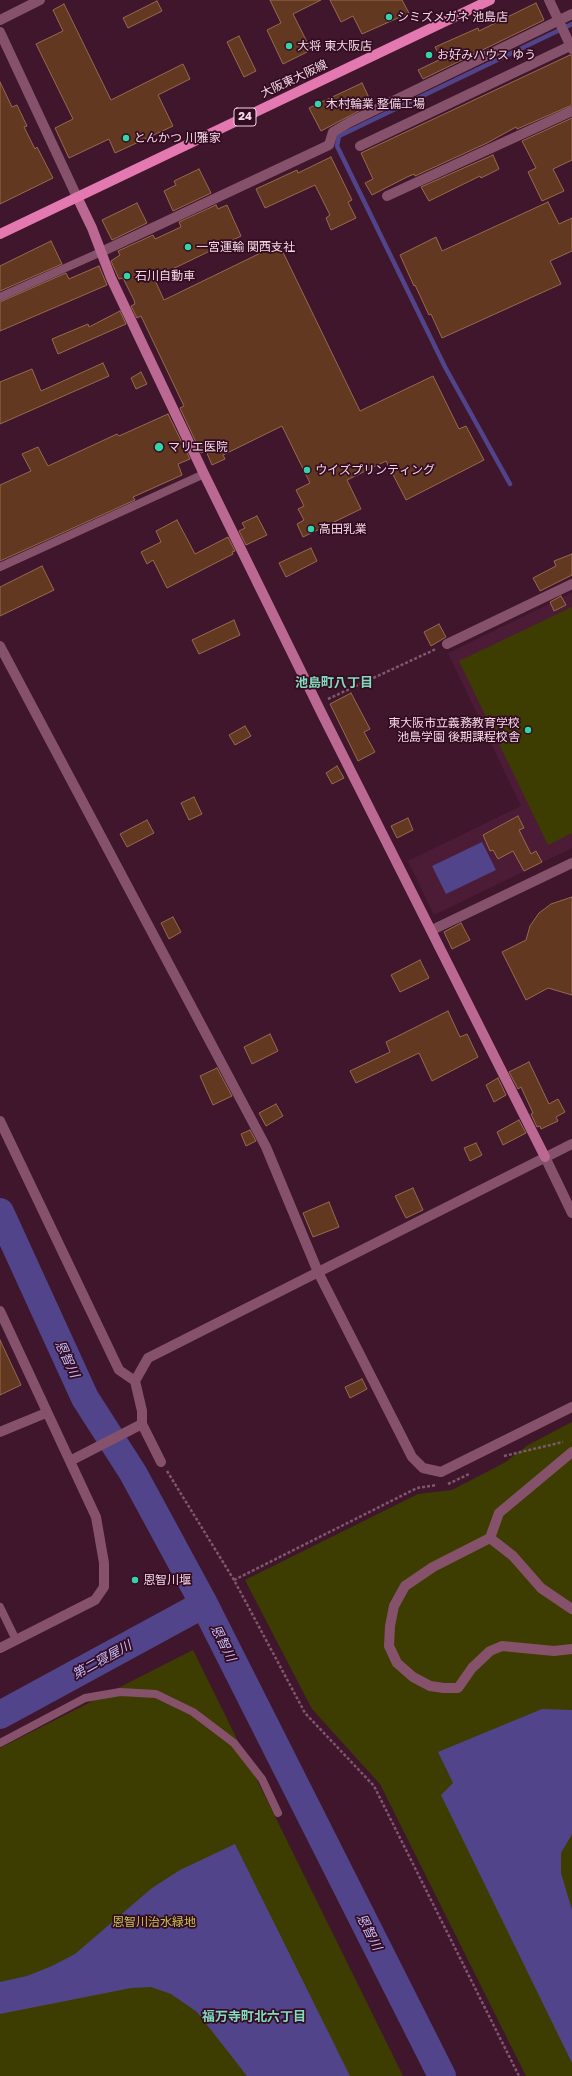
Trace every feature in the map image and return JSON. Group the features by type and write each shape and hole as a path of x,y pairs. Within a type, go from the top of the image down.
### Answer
{"main road":[{"name":"大阪東大阪線","path":"0,234 490,0"}],"street":[{"path":"0,20 40,0"},
{"path":"360,146 571,47 549,0"},
{"path":"101,252 328,145 333,132 350,122 572,14"},
{"path":"0,32 77,196 111,278 204,474 317,704 432,930 572,1213"},
{"path":"387,196 572,111"},
{"path":"447,644 572,584"},
{"path":"0,646 266,1147 318,1272 412,1457 423,1468 441,1472 572,1407"},
{"path":"432,930 572,863"},
{"path":"0,1121 119,1370 134,1382 142,1411 142,1424 161,1462"},
{"path":"134,1382 148,1358 572,1144"},
{"path":"0,1311 46,1413 70,1460 96,1517 104,1563 104,1587 95,1600 0,1648"},
{"path":"0,1432 46,1413"},
{"path":"70,1460 142,1424"},
{"path":"570,1449 499,1513 490,1538 432,1567 405,1586 394,1606 390,1626 389,1646 398,1663 414,1676 430,1686 458,1688 472,1668 490,1651 502,1646 554,1651 572,1649"},
{"path":"490,1538 514,1556 541,1588 572,1609"}],"lane":[{"path":"0,297 101,252"},
{"path":"0,567 204,474"},
{"path":"0,1607 16,1640"},
{"path":"0,1742 85,1698 120,1692 156,1694 193,1712 234,1743 262,1779 278,1813"}],"path":[{"path":"317,704 447,644"},
{"path":"502,1457 564,1442 570,1449"},
{"path":"161,1462 234,1580 305,1713 374,1786 519,2076"},
{"path":"234,1580 417,1488 451,1483 470,1473"}],"shaded area":[{"name":"東大阪市立義務教育学校 池島学園 後期課程校舎","path":"572,593 572,848 434,915 408,861 521,806 448,653"},
{"path":"482,842 496,870 446,894 432,866"},
{"path":"542,1709 572,1710 572,1834 561,1853 561,1873 572,1910 572,2063 441,1795 453,1783 438,1752"},
{"path":"235,1844 350,2076 247,2076 197,2012 171,1994 151,1987 131,1988 0,2014 0,1982 27,1976 52,1966 75,1954 152,1888 180,1870"}],"green space":[{"path":"572,607 572,833 548,845 459,661"},
{"path":"572,1422 572,2076 526,2076 380,1784 312,1709 245,1580 418,1494 452,1490 504,1463 528,1445"},
{"name":"恩智川治水緑地","path":"193,1650 403,2076 0,2076 0,1748"}],"building":[{"path":"270,0 321,0 293,14 311,50 283,64 267,30 281,23"},
{"path":"330,0 402,0 409,13 362,34 353,16 341,22"},
{"path":"157,1 162,11 128,28 123,18"},
{"path":"536,3 544,20 423,79 418,70 441,59 435,47 478,28 479,31"},
{"path":"64,4 111,100 183,64 190,79 158,95 173,126 115,153 109,139 69,158 55,128 73,119 36,44 63,31 53,10"},
{"path":"239,36 256,71 244,77 227,42"},
{"path":"572,55 572,105 517,129 516,127 487,143 415,176 414,174 407,177 372,195 365,183 373,179 361,153"},
{"path":"0,82 12,107 17,105 27,126 24,127 35,149 37,147 53,178 0,204"},
{"path":"362,83 372,104 321,131 309,108"},
{"path":"572,118 572,160 553,169 564,191 542,201 528,172 536,168 522,141"},
{"path":"493,155 499,169 481,178 480,176 429,201 421,187"},
{"path":"331,157 352,200 348,202 356,218 331,230 326,218 330,215 315,185 265,208 256,189 297,170 298,173"},
{"path":"199,169 211,193 173,211 164,191 176,185 174,181"},
{"path":"548,202 559,224 572,218 572,251 550,261 561,284 442,338 431,314 429,315 415,285 414,286 400,255 436,237 442,251"},
{"path":"137,203 147,223 112,240 102,220"},
{"path":"216,205 218,209 227,205 241,236 154,278 164,300 279,244 360,411 433,376 459,429 466,426 484,460 406,500 386,461 347,480 361,509 303,537 297,524 304,520 298,509 304,506 296,490 310,483 282,426 223,455 225,459 212,465 206,451 201,453 180,408 184,406 141,316 137,318 131,306 135,304 134,300 123,278 119,279 111,261 120,255 118,251 153,235 155,239 181,227 179,222"},
{"path":"51,241 62,264 0,291 0,266"},
{"path":"99,266 107,285 0,331 0,302 66,273 69,279"},
{"path":"120,311 126,324 58,354 52,339 88,324 89,327"},
{"path":"103,363 109,376 0,424 0,382 32,369 41,391"},
{"path":"141,372 147,384 136,389 131,378"},
{"path":"168,414 190,459 178,464 182,475 133,497 135,500 0,561 0,485 31,471 22,454 38,447 48,466 117,434 119,436"},
{"path":"257,516 267,535 246,545 239,531 245,528 242,523"},
{"path":"177,520 195,554 228,537 235,551 232,552 233,554 167,588 153,560 147,564 141,552 161,542 156,531"},
{"path":"311,548 317,561 286,577 279,563"},
{"path":"572,554 572,575 540,591 533,578 556,566 554,561"},
{"path":"42,566 54,590 0,616 0,587"},
{"path":"561,596 566,605 554,611 550,602"},
{"path":"234,620 240,635 199,654 192,640"},
{"path":"439,624 446,637 431,646 424,632"},
{"path":"351,693 370,729 364,732 375,752 358,761 330,704"},
{"path":"245,726 251,736 235,745 229,735"},
{"path":"337,766 344,778 332,784 326,773"},
{"path":"194,797 202,814 189,820 181,803"},
{"path":"518,816 524,828 519,830 531,854 536,851 542,862 524,871 513,851 498,859 493,850 490,851 483,835"},
{"path":"408,818 413,830 397,838 391,826"},
{"path":"147,820 154,833 127,847 120,834"},
{"path":"572,897 572,995 548,988 526,1000 502,952 526,940 530,926 539,913 551,904"},
{"path":"173,917 181,932 169,939 161,923"},
{"path":"461,923 470,940 452,949 444,932"},
{"path":"420,960 429,978 400,992 391,975"},
{"path":"448,1011 460,1037 467,1034 478,1057 432,1081 419,1053 356,1083 350,1071 390,1052 386,1042"},
{"path":"270,1034 278,1051 252,1064 244,1047"},
{"path":"529,1062 549,1104 558,1099 565,1112 556,1117 558,1121 541,1129 540,1126 537,1127 531,1114 533,1113 521,1087 518,1089 509,1072"},
{"path":"217,1068 232,1096 213,1105 200,1076"},
{"path":"498,1078 506,1095 494,1102 486,1085"},
{"path":"276,1104 283,1116 266,1126 259,1113"},
{"path":"519,1120 526,1133 503,1145 497,1132"},
{"path":"250,1130 256,1141 246,1146 241,1134"},
{"path":"476,1143 482,1155 470,1161 464,1148"},
{"path":"413,1188 423,1210 406,1218 395,1196"},
{"path":"329,1202 339,1227 313,1237 303,1213"},
{"path":"0,1340 21,1385 0,1395"},
{"path":"362,1379 367,1389 350,1398 345,1387"}],"waterway":[{"path":"510,484 445,367 337,146 339,136 572,24"},
{"name":"恩智川","path":"0,1212 85,1398 133,1473 204,1604 442,2076"},
{"name":"第二寝屋川","path":"0,1715 204,1604"}],"place":[{"name":"シミズメガネ 池島店","path":"389,17"},
{"name":"大将 東大阪店","path":"289,46"},
{"name":"お好みハウス ゆう","path":"429,55"},
{"name":"木村輪業 整備工場","path":"318,104"},
{"name":"とんかつ 川雅家","path":"126,138"},
{"name":"一宮運輸 関西支社","path":"188,247"},
{"name":"石川自動車","path":"127,276"},
{"name":"マリエ医院","path":"159,447"},
{"name":"ウイズプリンティング","path":"307,470"},
{"name":"高田乳業","path":"311,529"},
{"name":"東大阪市立義務教育学校 池島学園 後期課程校舎","path":"528,730"},
{"name":"恩智川堰","path":"135,1580"}],"district":[{"name":"池島町八丁目","path":"334,683"},
{"name":"福万寺町北六丁目","path":"254,2017"}]}
